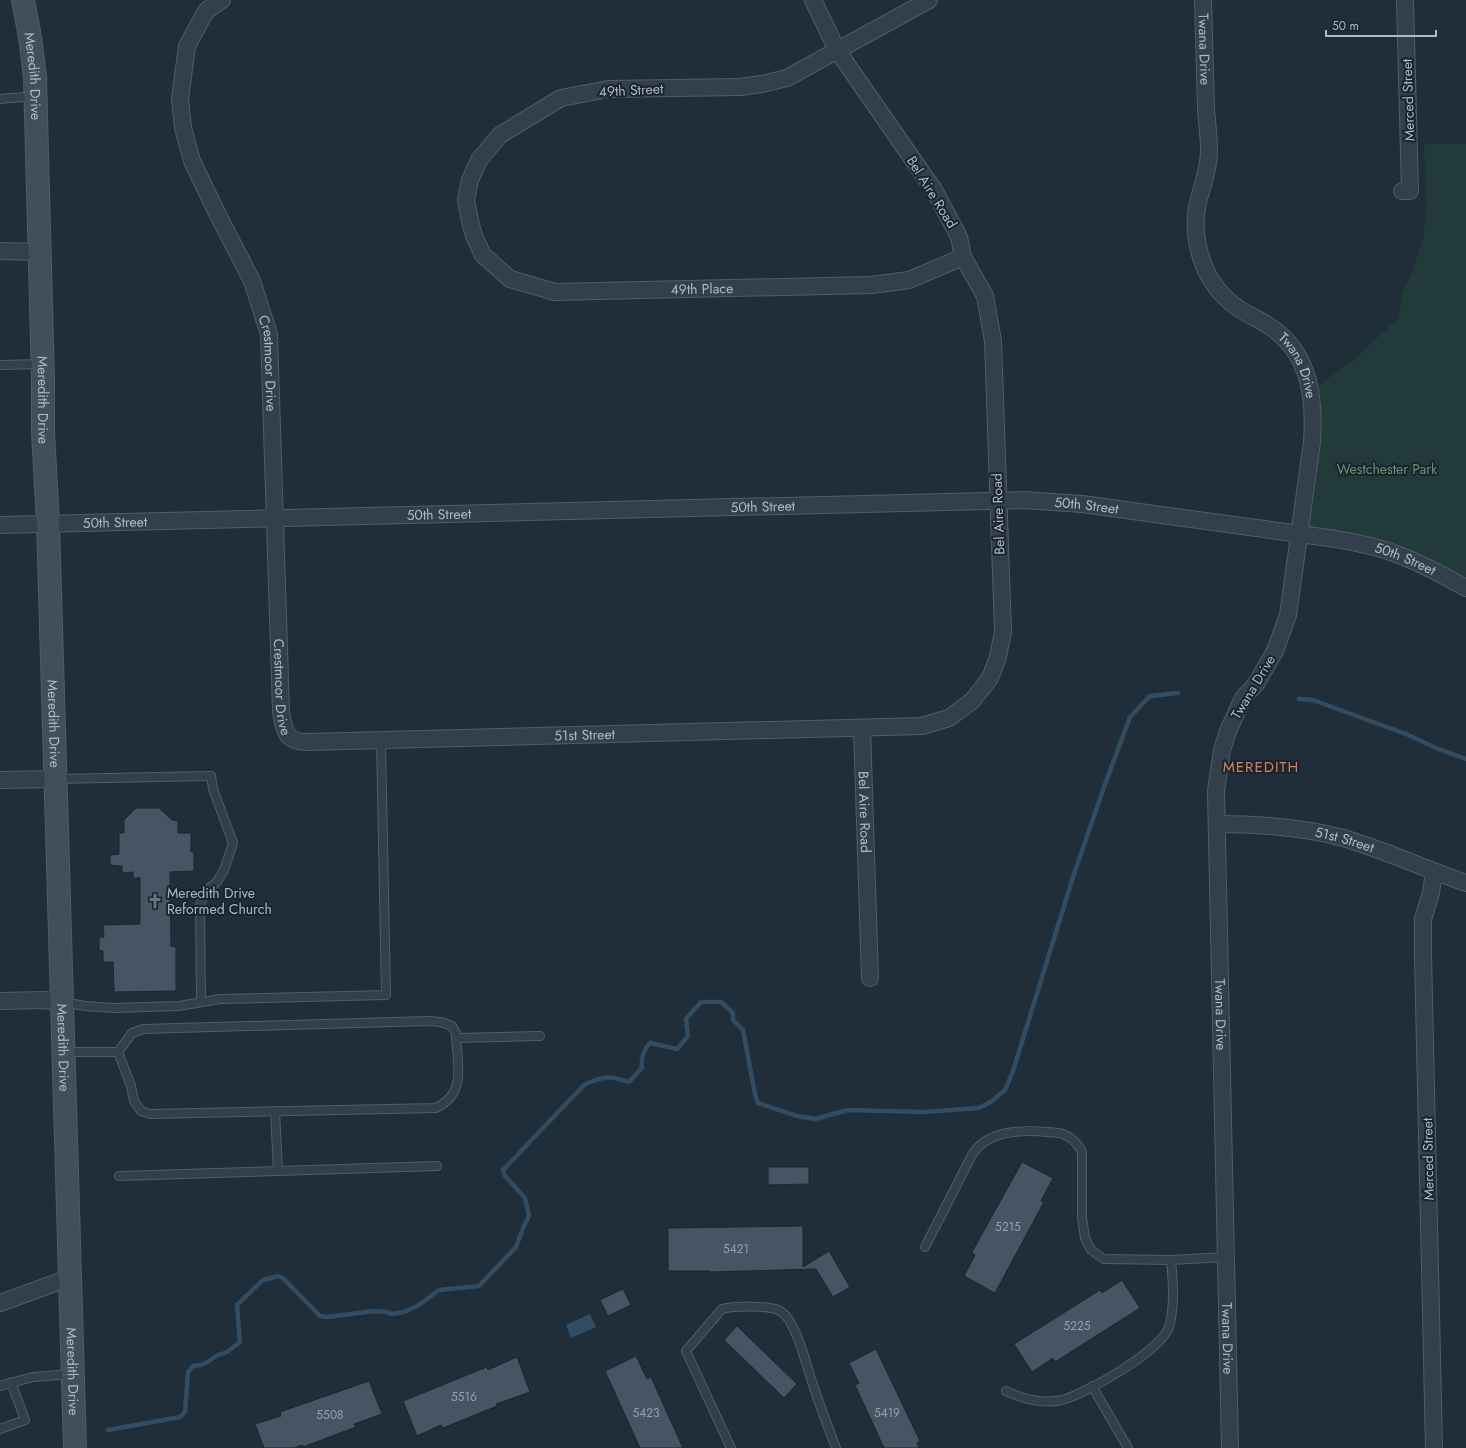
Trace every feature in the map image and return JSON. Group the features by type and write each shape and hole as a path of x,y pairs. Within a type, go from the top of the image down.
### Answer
{"main road":[{"name":"Meredith Drive","path":"23,0 31,44 36,96 43,364 43,432 48,523 75,1448"}],"street":[{"name":"Crestmoor Drive","path":"222,0 206,11 187,46 180,99 183,128 192,160 252,281 269,334 274,518 283,722 285,732 291,738 299,742 307,742"},
{"name":"Bel Aire Road","path":"813,0 837,50 934,190 960,237 964,257 985,296 993,341 1003,632 998,657 990,678 972,701 949,718 922,726 862,728 870,978"},
{"name":"49th Street","path":"470,221 466,200 470,180 479,160 500,135 560,98 608,89 740,87 787,78 930,0"},
{"name":"Twana Drive","path":"1203,0 1206,110 1209,152 1207,174 1197,207 1197,245 1206,270 1212,281 1224,296 1238,308 1271,327 1286,340 1298,356 1306,373 1311,391 1314,419 1288,616 1275,651 1256,684 1243,698 1228,731 1222,750 1216,791 1230,1448"},
{"name":"Merced Street","path":"1402,191 1410,191 1405,0"},
{"name":"49th Place","path":"470,221 474,236 483,255 510,279 555,292 871,285 909,280 964,257"},
{"path":"0,251 40,252"},
{"name":"50th Street","path":"0,525 1024,500 1082,504 1366,544 1396,554 1437,572 1466,588"},
{"name":"51st Street","path":"307,742 862,728"},
{"path":"0,780 55,779"},
{"name":"51st Street","path":"1217,824 1251,824 1297,829 1342,838 1386,852 1434,872 1466,883"},
{"name":"Merced Street","path":"1434,872 1431,893 1424,919 1423,955 1434,1448"},
{"path":"0,1001 45,1000 61,1002"},
{"path":"0,1303 69,1278"}],"lane":[{"path":"0,99 36,96"},
{"path":"0,365 43,364"},
{"path":"61,1002 85,1006 114,1008 179,1006 220,999 386,995 381,740"},
{"path":"55,779 211,776 213,789 233,843 224,870 217,882 208,890 200,905 201,1002"},
{"path":"429,1021 441,1022 452,1026 456,1033 459,1077 455,1091 445,1104 436,1108 150,1114 141,1111 134,1101 131,1086 118,1052 132,1033 143,1029 429,1021"},
{"path":"456,1038 540,1036"},
{"path":"63,1052 118,1052"},
{"path":"275,1111 278,1171"},
{"path":"924,1247 972,1156 979,1146 1002,1134 1031,1131 1063,1134 1071,1138 1082,1152 1082,1218 1085,1238 1091,1250 1104,1259 1171,1260 1226,1257"},
{"path":"119,1176 437,1166"},
{"path":"1006,1391 1016,1396 1031,1400 1062,1400 1092,1386 1133,1363 1147,1353 1159,1342 1169,1328 1173,1303 1171,1260"},
{"path":"731,1448 686,1351 722,1309 729,1307 771,1308 780,1311 788,1319 804,1353 811,1381 836,1448"},
{"path":"0,1386 33,1377 72,1374"},
{"path":"0,1429 25,1420 11,1382"},
{"path":"1092,1386 1128,1448"}],"green space":[{"name":"Westchester Park","path":"1424,144 1466,144 1466,588 1437,572 1300,534 1311,391 1355,359 1398,318 1402,294 1413,270 1423,240 1426,206"}],"water":[{"path":"590,1314 596,1327 571,1338 566,1325"}],"building":[{"name":"Meredith Drive Reformed Church","path":"136,808 159,808 172,820 178,821 178,833 191,833 191,852 194,852 194,871 170,872 171,946 176,947 176,991 114,992 113,962 103,962 103,951 99,951 99,937 104,937 103,925 140,924 140,878 133,878 133,872 122,873 122,866 110,865 110,855 119,854 119,833 124,833 124,820"},
{"path":"1022,1162 1053,1178 1041,1201 1044,1202 995,1293 964,1276 975,1255 972,1252"},
{"path":"768,1167 809,1167 809,1184 768,1185"},
{"path":"803,1226 803,1267 829,1251 850,1287 833,1297 816,1269 710,1272 668,1271 668,1228"},
{"path":"1122,1280 1140,1308 1055,1362 1053,1358 1032,1372 1014,1344 1100,1290 1102,1293"},
{"path":"623,1289 631,1305 608,1316 600,1300"},
{"path":"737,1326 797,1384 784,1398 724,1340"},
{"path":"876,1349 920,1441 917,1443 919,1448 884,1448 855,1385 859,1383 849,1363"},
{"path":"636,1356 647,1379 651,1377 683,1448 640,1448 605,1371"},
{"path":"517,1357 530,1392 496,1404 497,1406 443,1428 441,1425 417,1436 403,1401 487,1367 488,1370"},
{"path":"369,1381 382,1414 354,1424 356,1427 303,1447 302,1445 294,1448 264,1448 255,1424 281,1416 280,1412"}],"waterway":[{"path":"108,1430 180,1417 185,1412 188,1372 193,1366 201,1365 216,1356 227,1352 240,1342 237,1305 263,1280 278,1276 283,1278 320,1316 327,1317 374,1311 392,1314 404,1312 419,1305 439,1290 479,1286 516,1247 529,1216 525,1198 505,1176 503,1170 584,1085 601,1078 616,1078 629,1082 642,1068 643,1055 650,1043 677,1049 688,1036 686,1019 701,1002 721,1002 733,1013 733,1020 743,1030 758,1103 797,1116 815,1119 848,1110 923,1112 979,1108 992,1101 1005,1090 1013,1071 1074,874 1130,717 1150,696 1178,693"},
{"path":"1299,699 1313,700 1406,734 1436,748 1466,759"}],"place":[{"name":"Meredith Drive Reformed Church","path":"155,901"}],"district":[{"name":"MEREDITH","path":"1261,767"}]}
